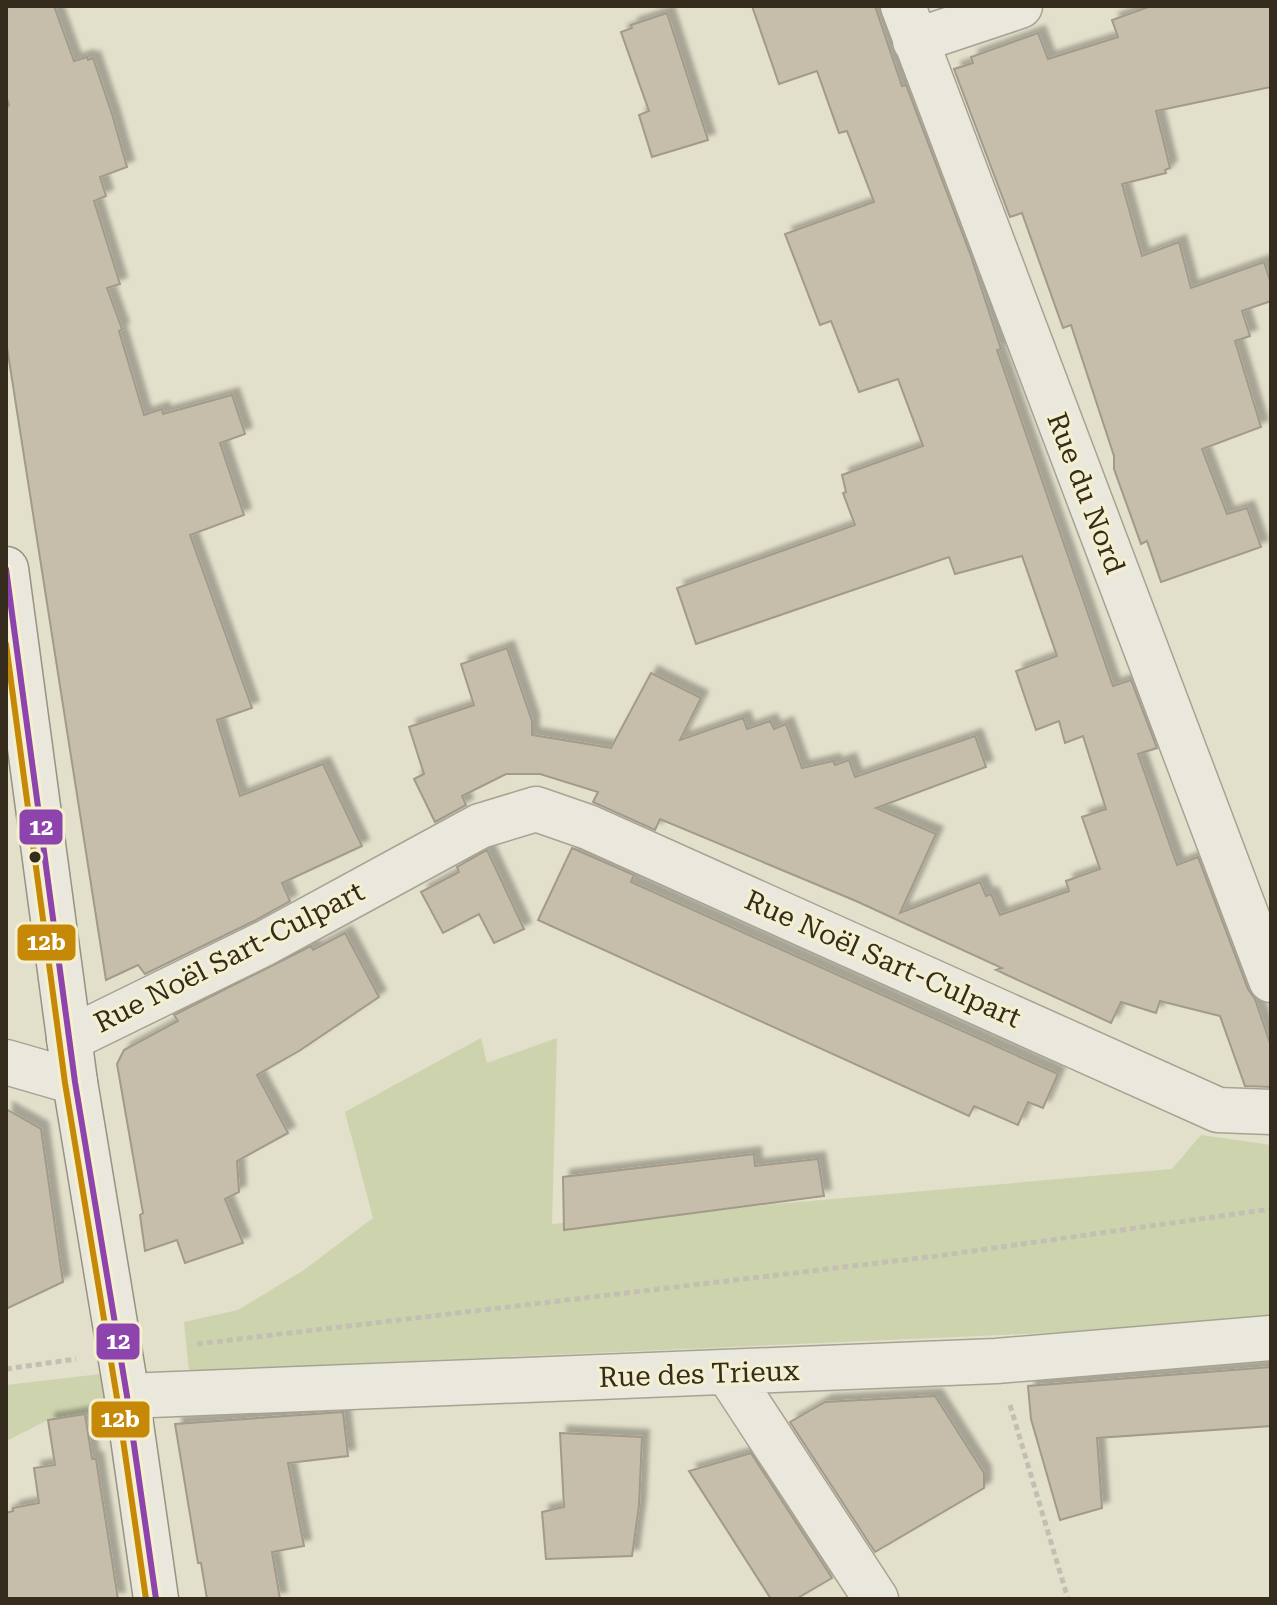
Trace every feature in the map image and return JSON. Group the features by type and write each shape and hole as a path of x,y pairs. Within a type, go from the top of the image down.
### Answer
{"street":[{"path":"909,24 1020,6"},
{"name":"Rue du Nord","path":"909,24 1271,980"},
{"path":"6,569 75,1082 127,1396 156,1599"},
{"name":"Rue Noël Sart-Culpart","path":"69,1039 265,943 480,826 536,809 588,827 1218,1110 1271,1112"},
{"path":"6,1062 75,1082"},
{"name":"Rue des Trieux","path":"127,1396 996,1361 1271,1338"},
{"path":"728,1373 876,1599"}],"path":[{"path":"188,1345 937,1256 1271,1209"},
{"path":"6,1369 119,1353"},
{"path":"996,1361 1068,1599"}],"green space":[{"path":"481,1038 487,1063 557,1038 552,1224 1172,1169 1201,1135 1271,1145 1271,1323 189,1371 184,1322 238,1310 304,1270 373,1218 345,1112"},
{"path":"101,1374 105,1409 48,1420 6,1441 6,1385"}],"building":[{"path":"6,6 54,6 74,61 93,58 112,114 127,167 100,177 106,196 94,201 120,284 107,288 122,329 119,331 144,415 162,409 163,414 232,395 245,434 220,443 244,515 190,535 252,708 217,720 240,796 323,764 362,846 282,883 290,901 254,921 145,974 138,965 106,980 6,341 6,109 9,105 6,95"},
{"path":"752,6 875,6 902,86 906,85 971,256 1001,349 997,350 1113,686 1131,680 1157,748 1138,754 1177,865 1198,857 1248,989 1255,999 1271,1046 1271,1087 1245,1086 1220,1016 1160,1001 1156,1013 1121,1002 1111,1023 996,970 1002,968 856,901 660,819 655,830 593,802 598,792 540,774 506,774 462,796 466,805 435,822 414,779 424,774 409,727 474,705 461,664 507,648 532,721 532,735 611,748 651,673 701,698 680,740 743,718 747,729 770,721 774,729 786,724 802,768 833,761 835,765 849,760 855,777 975,736 986,767 876,808 936,834 900,913 980,882 986,896 991,894 1000,915 1069,891 1066,881 1100,869 1082,817 1106,809 1083,736 1065,743 1059,721 1036,730 1016,671 1057,656 1022,556 955,574 949,557 696,644 677,588 855,525 843,493 846,492 842,475 923,446 898,379 859,392 831,321 820,325 785,234 874,202 847,131 839,133 817,71 779,84"},
{"path":"1151,6 1271,6 1271,87 1156,111 1170,168 1165,170 1166,173 1122,184 1142,256 1179,242 1191,288 1264,262 1271,284 1271,301 1242,311 1250,336 1235,341 1261,427 1202,449 1227,514 1247,508 1261,547 1161,582 1147,541 1141,544 1114,469 1114,456 1071,325 1063,328 1022,213 1010,217 954,69 973,63 971,57 1038,33 1048,59 1118,37 1112,20"},
{"path":"667,13 708,140 652,157 639,115 649,111 621,32 632,28 631,25"},
{"path":"572,848 634,875 631,882 1058,1074 1043,1108 1028,1102 1018,1125 974,1106 969,1116 538,920"},
{"path":"487,850 524,929 494,943 479,914 443,933 421,892 459,872 457,867"},
{"path":"345,933 379,997 299,1051 257,1075 288,1133 237,1161 239,1192 225,1199 243,1243 185,1263 177,1240 145,1251 140,1215 143,1213 117,1064 124,1050 178,1021 174,1015 311,946 313,950"},
{"path":"6,1109 41,1129 63,1282 6,1309"},
{"path":"754,1154 755,1166 818,1159 824,1196 564,1230 563,1177"},
{"path":"1271,1367 1271,1426 1097,1438 1102,1508 1060,1520 1031,1419 1028,1386"},
{"path":"935,1396 984,1473 984,1488 875,1552 790,1422 825,1402"},
{"path":"343,1412 348,1456 288,1463 304,1546 272,1552 280,1599 207,1599 175,1424"},
{"path":"85,1414 92,1459 96,1459 118,1599 6,1599 6,1513 13,1511 13,1508 39,1503 34,1468 55,1465 48,1420"},
{"path":"560,1433 642,1437 639,1505 632,1556 546,1559 542,1512 564,1507"},
{"path":"751,1453 832,1578 796,1599 771,1599 689,1471"}],"transit line":[{"name":"12","path":"6,569 75,1082 127,1396 156,1599"},
{"name":"12b","path":"6,644 65,1083 117,1398 146,1599"}]}
